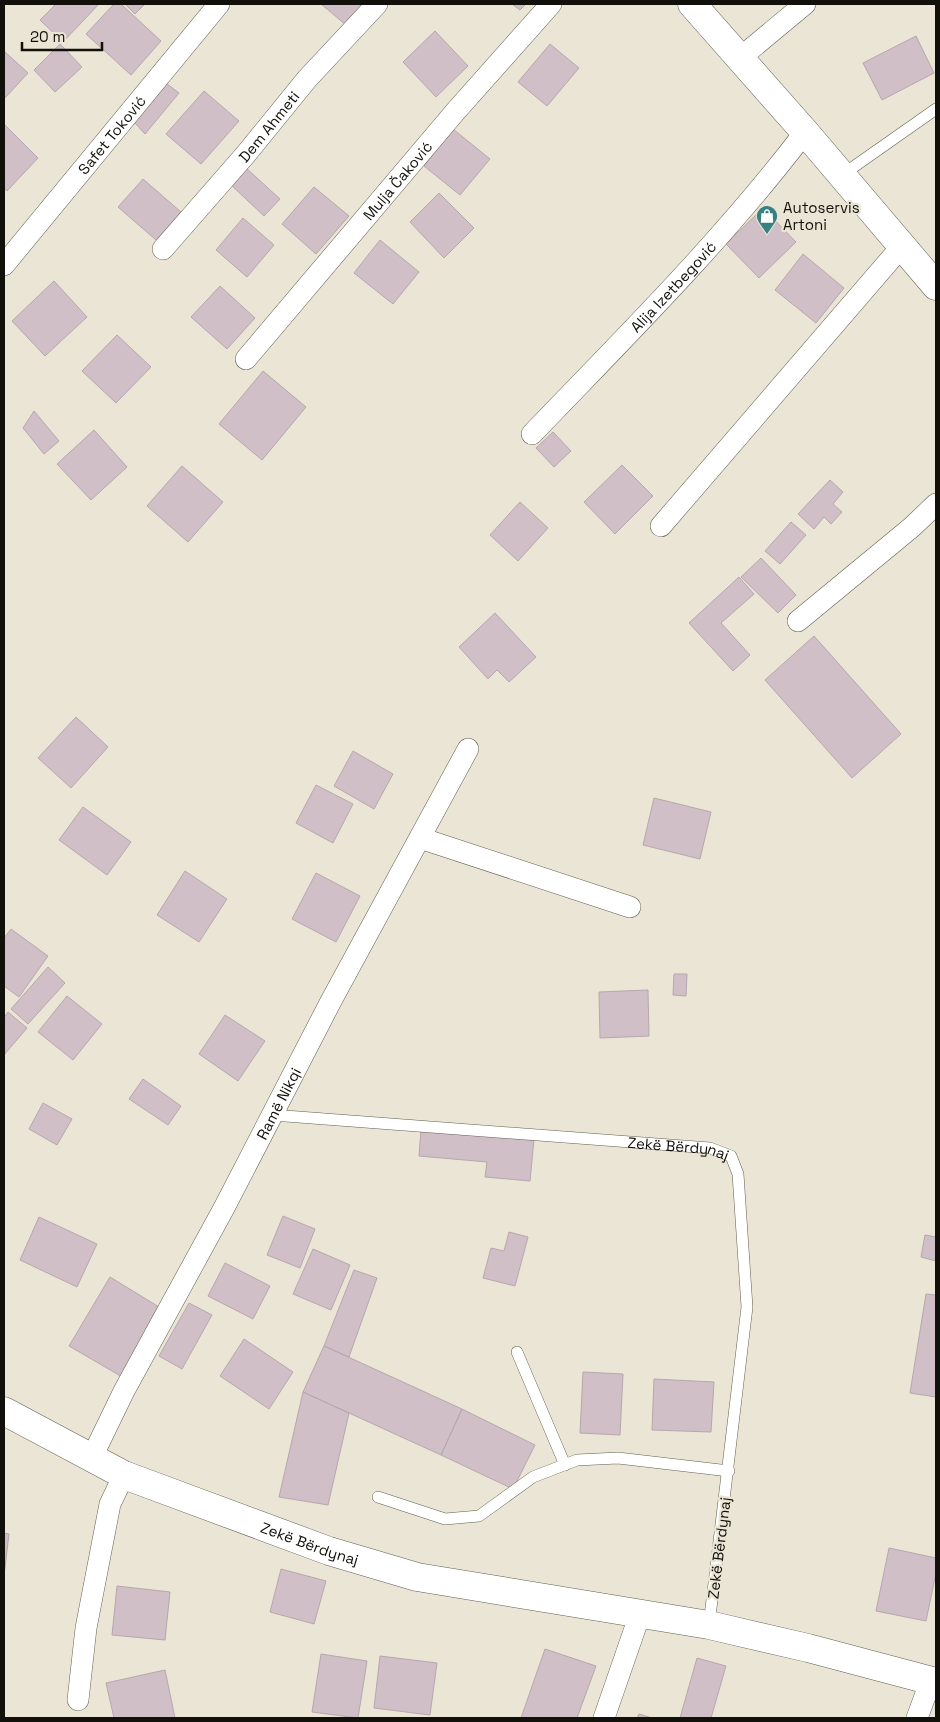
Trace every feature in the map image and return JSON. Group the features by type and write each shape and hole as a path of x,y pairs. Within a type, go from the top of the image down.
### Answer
{"main road":[{"path":"692,4 902,246 935,281"},
{"name":"Zekë Bërdynaj","path":"4,1411 124,1476 329,1551 417,1577 709,1625 808,1648 934,1681"}],"street":[{"name":"Safet Toković","path":"4,265 219,4"},
{"name":"Dem Ahmeti","path":"163,249 308,80 377,4"},
{"name":"Mulja Čaković","path":"246,359 449,120 551,4"},
{"path":"740,58 804,4"},
{"name":"Alija Izetbegović","path":"532,434 675,286 768,181 805,132"},
{"path":"661,526 902,246"},
{"path":"798,621 912,527 936,504"},
{"name":"Ramë Nikqi","path":"91,1459 124,1391 224,1208 331,1001 468,749"},
{"path":"420,838 630,907"},
{"path":"78,1700 86,1628 110,1504 124,1476"},
{"path":"604,1718 640,1614"},
{"path":"917,1718 934,1681"}],"lane":[{"path":"842,175 936,109"},
{"name":"Zekë Bërdynaj","path":"272,1114 710,1148 731,1156 738,1174 747,1307 709,1625"},
{"path":"516,1352 565,1465"},
{"path":"378,1497 445,1519 479,1516 533,1477 577,1460 618,1458 728,1471"}],"building":[{"path":"56,4 99,4 63,42 40,20"},
{"path":"114,4 121,4 161,41 131,75 86,34"},
{"path":"125,4 145,4 135,14"},
{"path":"321,4 364,4 346,25"},
{"path":"512,4 526,4 520,10"},
{"path":"435,31 468,66 436,97 403,62"},
{"path":"916,36 934,73 882,100 863,63"},
{"path":"60,44 82,67 55,92 34,70"},
{"path":"550,44 579,68 547,106 518,82"},
{"path":"4,51 28,73 4,99"},
{"path":"166,83 179,93 145,134 134,122"},
{"path":"204,91 239,121 201,164 166,134"},
{"path":"4,124 38,158 7,191 4,188"},
{"path":"453,129 490,159 460,195 424,166"},
{"path":"245,167 280,199 264,216 230,184"},
{"path":"143,179 181,212 156,240 118,207"},
{"path":"314,187 349,216 316,254 282,224"},
{"path":"439,193 474,228 444,258 410,222"},
{"path":"763,208 796,242 759,278 726,244"},
{"path":"243,218 274,245 247,277 216,250"},
{"path":"380,240 419,272 393,304 354,273"},
{"path":"803,254 844,288 816,323 775,290"},
{"path":"54,281 87,317 45,356 12,321"},
{"path":"220,286 255,318 227,349 191,317"},
{"path":"117,335 151,367 116,403 82,371"},
{"path":"263,371 306,407 262,460 219,424"},
{"path":"34,411 59,441 44,454 23,428"},
{"path":"94,430 127,467 91,500 57,464"},
{"path":"553,432 571,451 554,467 536,448"},
{"path":"622,465 653,496 615,534 584,502"},
{"path":"182,466 223,502 188,542 147,506"},
{"path":"830,480 843,492 833,504 842,512 831,524 824,517 814,529 798,514"},
{"path":"520,502 548,528 518,561 490,535"},
{"path":"791,522 806,535 780,564 765,551"},
{"path":"761,558 796,595 778,613 741,577"},
{"path":"739,577 754,594 721,623 750,655 733,671 689,623"},
{"path":"495,613 536,657 509,682 497,670 488,679 459,647"},
{"path":"814,636 901,734 852,778 765,680"},
{"path":"76,717 108,747 71,788 38,758"},
{"path":"353,751 393,774 374,809 334,786"},
{"path":"316,785 353,804 333,843 296,823"},
{"path":"654,798 711,812 700,859 643,845"},
{"path":"83,807 131,842 107,875 59,840"},
{"path":"185,871 227,899 199,942 157,915"},
{"path":"316,873 360,896 336,942 292,919"},
{"path":"11,929 48,956 19,997 4,986 4,938"},
{"path":"48,967 65,983 28,1024 11,1009"},
{"path":"674,974 687,974 686,996 673,995"},
{"path":"648,990 649,1036 600,1038 599,992"},
{"path":"67,996 102,1024 73,1060 38,1032"},
{"path":"8,1012 27,1028 4,1055 4,1018"},
{"path":"225,1015 265,1041 238,1081 199,1054"},
{"path":"143,1079 181,1106 168,1125 129,1099"},
{"path":"43,1103 72,1119 57,1145 29,1129"},
{"path":"421,1130 534,1139 530,1181 485,1177 487,1162 419,1156"},
{"path":"283,1216 315,1229 300,1268 267,1255"},
{"path":"39,1217 97,1244 77,1287 20,1260"},
{"path":"509,1232 528,1237 515,1286 483,1278 491,1248 504,1251"},
{"path":"925,1235 936,1237 936,1261 921,1257"},
{"path":"313,1249 350,1265 331,1310 293,1294"},
{"path":"225,1263 270,1286 253,1319 208,1296"},
{"path":"354,1270 377,1278 349,1357 324,1346"},
{"path":"110,1277 164,1310 124,1378 69,1346"},
{"path":"926,1294 936,1295 936,1397 910,1393"},
{"path":"189,1303 212,1315 182,1369 159,1356"},
{"path":"244,1339 293,1372 269,1409 220,1376"},
{"path":"324,1346 462,1409 441,1455 303,1392"},
{"path":"583,1372 623,1374 620,1435 580,1433"},
{"path":"654,1379 714,1382 711,1432 652,1430"},
{"path":"303,1392 349,1413 328,1505 279,1497"},
{"path":"462,1409 535,1445 513,1489 441,1455"},
{"path":"4,1533 9,1534 4,1576"},
{"path":"889,1548 936,1558 936,1573 926,1621 876,1611"},
{"path":"281,1569 326,1581 314,1624 270,1612"},
{"path":"117,1586 170,1592 165,1640 112,1635"},
{"path":"545,1649 596,1666 577,1718 521,1718"},
{"path":"321,1654 367,1661 358,1718 312,1712"},
{"path":"380,1656 437,1663 430,1715 374,1708"},
{"path":"697,1658 726,1666 711,1718 680,1718"},
{"path":"165,1670 175,1718 114,1718 106,1683"},
{"path":"639,1714 652,1718 637,1718"}],"place":[{"name":"Autoservis Artoni","path":"767,235"}]}
